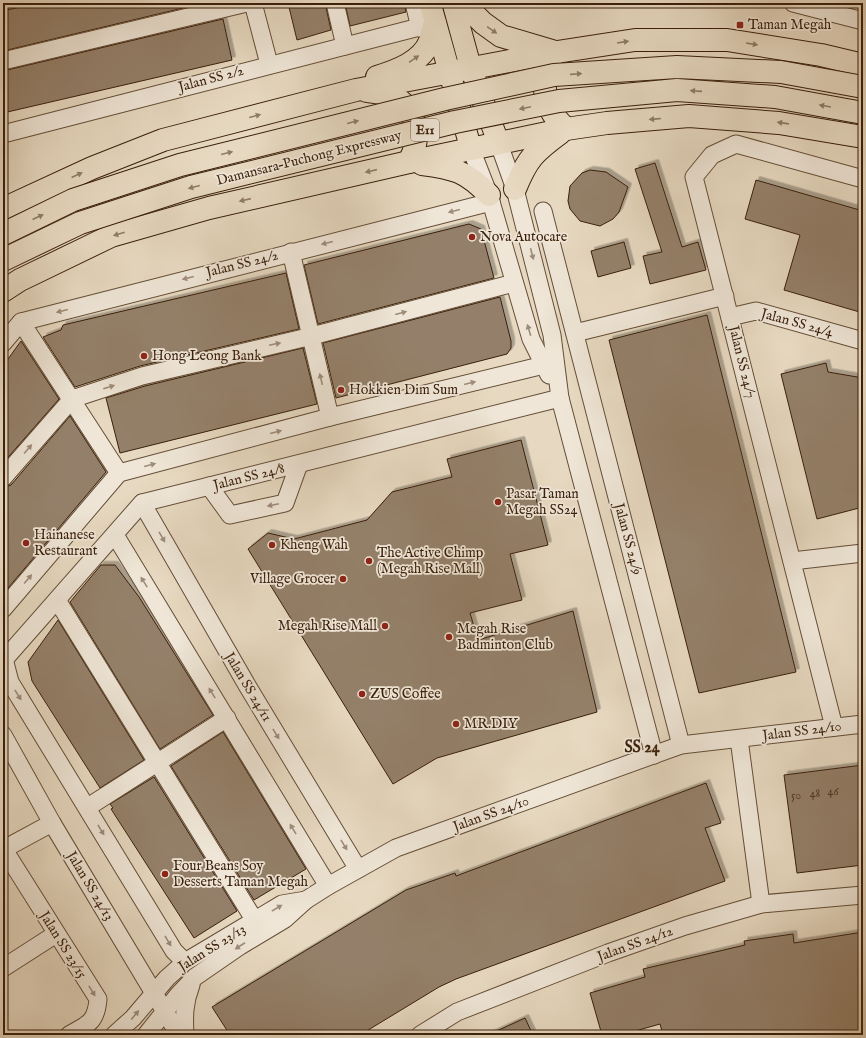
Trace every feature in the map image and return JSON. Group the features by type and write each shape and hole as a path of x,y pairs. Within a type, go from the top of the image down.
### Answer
{"highway":[{"path":"464,3 483,23 501,36 557,52"},
{"path":"356,90 371,78 397,70 419,57 430,42 428,18"},
{"path":"3,209 92,168 163,140 356,90 448,74 557,52 635,40 727,40 820,55 863,65"},
{"path":"557,52 547,69 545,78 545,97 553,115 566,129"},
{"name":"Damansara–Puchong Expressway","path":"3,234 73,200 180,165 445,99 554,75 677,67 781,72 863,87"},
{"path":"356,90 386,94 394,97 408,110 413,118 417,136 414,154 409,162"},
{"name":"Damansara–Puchong Expressway","path":"3,260 80,223 191,187 454,122 559,101 677,90 775,97 863,113"},
{"path":"3,291 20,280 111,236 209,208 409,162 566,129 607,123 689,116 779,123 863,137"},
{"path":"516,189 524,167 536,151 566,129"},
{"path":"409,162 443,166 460,172 474,179 490,198"}],"main road":[{"path":"464,3 471,69 499,144"},
{"path":"428,18 448,74 471,149"}],"street":[{"path":"3,61 247,3"},
{"path":"252,3 269,64"},
{"path":"334,3 346,46"},
{"path":"414,3 428,18"},
{"path":"793,3 863,21"},
{"name":"Jalan SS 2/2","path":"3,134 269,64 346,46 428,18"},
{"path":"499,144 516,189 552,335 560,398 654,755"},
{"name":"Jalan SS 24/7","path":"834,727 694,177 712,155 736,144 863,179"},
{"path":"471,149 490,198 514,283 532,339 560,398"},
{"name":"Jalan SS 24/2","path":"21,322 490,198"},
{"name":"Jalan SS 24/9","path":"543,211 682,745"},
{"path":"290,252 312,336 330,417"},
{"path":"3,478 72,399 142,376 312,336 514,283"},
{"path":"575,333 725,296"},
{"name":"Jalan SS 24/4","path":"730,316 756,311 863,341"},
{"path":"3,344 21,322 119,473"},
{"path":"3,609 119,473 330,417 544,365"},
{"name":"Jalan SS 24/8","path":"142,503 560,398"},
{"path":"209,486 230,515 285,503 299,464"},
{"path":"142,503 3,660 10,682 174,951 185,962"},
{"name":"Jalan SS 24/11","path":"142,503 248,687 358,869"},
{"path":"115,535 328,886"},
{"path":"792,561 863,553"},
{"path":"57,600 255,921"},
{"path":"88,808 227,718"},
{"name":"Jalan SS 24/10","path":"165,1012 178,995 195,978 240,946 285,919 306,900 328,886 396,848 682,745 863,724"},
{"name":"Jalan SS 24/13","path":"3,735 52,823 179,1035"},
{"path":"739,739 761,904"},
{"path":"3,848 52,823"},
{"name":"Jalan SS 23/15","path":"3,848 98,999 97,1012 92,1021 69,1035"},
{"name":"Jalan SS 24/12","path":"420,1035 457,1012 511,990 678,929 761,904 863,895"},
{"name":"Jalan SS 23/13","path":"114,1035 133,1018 153,992 185,962 282,904 306,900"},
{"path":"3,968 56,934"},
{"path":"185,1035 183,1012 185,1001 195,978"},
{"path":"146,1035 165,1012"}],"building":[{"path":"37,3 204,3 3,51 3,11"},
{"path":"288,3 325,3 331,30 297,40"},
{"path":"345,3 404,3 406,12 350,26"},
{"path":"223,19 232,60 3,113 3,71"},
{"path":"655,163 682,247 698,242 706,270 650,284 643,256 662,252 635,169"},
{"path":"590,170 606,172 628,187 619,212 613,219 600,226 580,221 570,209 568,201 570,186 582,173"},
{"path":"756,180 863,211 863,313 784,290 800,235 745,219"},
{"path":"469,224 481,229 494,278 318,324 304,265"},
{"path":"624,242 631,268 598,277 591,251"},
{"path":"286,273 299,329 140,366 75,387 43,337 61,330 63,325"},
{"path":"500,297 511,341 511,348 507,354 336,398 323,343"},
{"path":"707,315 796,672 699,693 609,340"},
{"path":"21,341 59,399 3,463 3,366"},
{"path":"303,348 317,404 120,453 106,398 145,386"},
{"path":"826,363 828,372 863,378 863,507 817,519 781,374"},
{"path":"70,416 106,472 3,594 3,488 11,485"},
{"name":"Megah Rise Mall","path":"521,440 548,545 510,554 522,600 470,613 478,640 573,611 597,712 437,758 393,784 248,549 268,533 294,539 367,520 392,492 452,477 447,459"},
{"path":"101,565 115,565 139,597 213,715 160,749 70,602"},
{"path":"58,620 144,760 100,788 32,681 28,662"},
{"path":"223,732 306,869 254,900 171,766"},
{"path":"863,765 863,865 797,873 784,775"},
{"path":"154,777 237,911 194,938 111,809 113,808 110,804"},
{"path":"706,783 721,823 705,828 725,881 456,979 439,987 360,1035 230,1035 212,1007 406,890 455,873 456,876"},
{"path":"863,932 863,1035 663,1035 660,1024 621,1035 602,1035 590,993 645,977 643,969 745,945 744,941 793,934 794,943"},
{"path":"525,1018 533,1035 488,1035"}],"place":[{"name":"Taman Megah","path":"740,25"},
{"name":"Nova Autocare","path":"472,237"},
{"name":"Hong Leong Bank","path":"144,356"},
{"name":"Hokkien Dim Sum","path":"341,390"},
{"name":"Pasar Taman Megah SS24","path":"498,502"},
{"name":"Hainanese Restaurant","path":"26,543"},
{"name":"Kheng Wah","path":"272,545"},
{"name":"The Active Chimp (Megah Rise Mall)","path":"369,561"},
{"name":"Village Grocer","path":"343,579"},
{"name":"Megah Rise Mall","path":"385,626"},
{"name":"Megah Rise Badminton Club","path":"449,637"},
{"name":"ZUS Coffee","path":"362,694"},
{"name":"MR.DIY","path":"456,724"},
{"name":"Four Beans Soy Desserts Taman Megah","path":"165,874"}],"district":[{"name":"SS 24","path":"642,748"}]}
